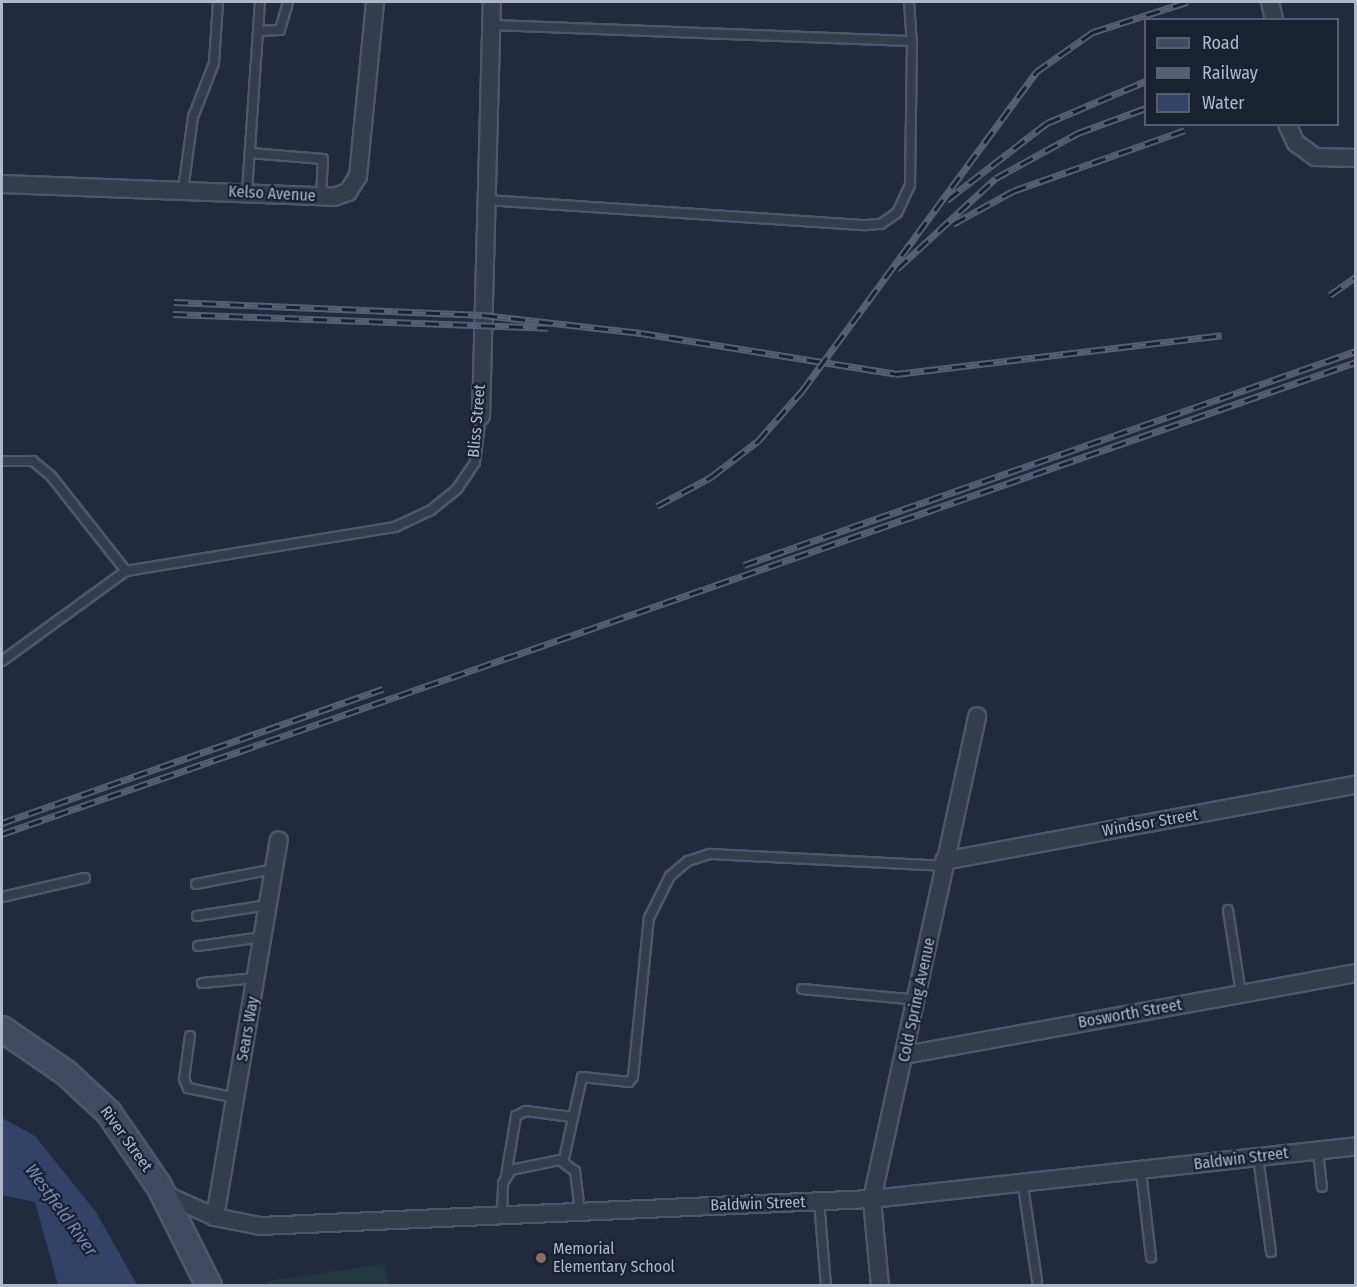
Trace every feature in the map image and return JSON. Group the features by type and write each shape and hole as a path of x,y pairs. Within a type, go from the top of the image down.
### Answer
{"main road":[{"name":"River Street","path":"2,1029 89,1092 164,1194 209,1286"}],"street":[{"name":"Kelso Avenue","path":"2,184 321,196 348,192 358,176 375,2"},
{"name":"Bliss Street","path":"481,417 492,2"},
{"path":"1270,2 1274,18"},
{"path":"1288,126 1296,143 1316,157 1356,158"},
{"name":"Cold Spring Avenue","path":"880,1286 872,1199 918,1000 944,863 977,716"},
{"name":"Windsor Street","path":"944,863 1356,785"},
{"name":"Sears Way","path":"215,1217 279,840"},
{"name":"Bosworth Street","path":"905,1055 1356,973"},
{"name":"Baldwin Street","path":"164,1194 215,1217 260,1226 872,1199 1023,1186 1356,1146"}],"lane":[{"path":"183,190 193,117 214,63 218,2"},
{"path":"247,192 260,2"},
{"path":"259,31 280,30 288,2"},
{"path":"486,200 881,224 897,213 910,185 912,41 909,2"},
{"path":"490,25 912,41"},
{"path":"250,153 323,159 321,196"},
{"name":"Bliss Street","path":"2,661 126,571 394,527 458,489 475,462 481,417"},
{"path":"2,461 33,461 51,476 126,571"},
{"path":"561,1161 582,1077 629,1082 633,1077 646,926 670,876 688,861 710,854 944,863"},
{"path":"196,884 274,868"},
{"path":"2,897 85,878"},
{"path":"196,916 268,905"},
{"path":"1228,910 1241,994"},
{"path":"198,946 263,937"},
{"path":"202,983 256,978"},
{"path":"802,989 918,1000"},
{"path":"190,1036 184,1079 188,1088 236,1098"},
{"path":"502,1215 516,1116 526,1111 572,1117"},
{"path":"1318,1150 1322,1187"},
{"path":"1258,1157 1271,1252"},
{"path":"506,1176 517,1166 561,1161 575,1171 580,1212"},
{"path":"1141,1172 1151,1257"},
{"path":"1023,1186 1037,1281"},
{"path":"819,1201 826,1286"}],"green space":[{"path":"384,1264 390,1285 269,1286 268,1281"}],"water":[{"name":"Westfield River","path":"2,1118 35,1136 96,1212 137,1285 58,1285 35,1202 2,1195"}],"railway":[{"path":"657,506 711,477 758,441 802,391 1036,72 1093,32 1187,2"},
{"path":"947,200 1047,123 1144,82"},
{"path":"897,269 996,178 1078,133 1144,109"},
{"path":"953,224 1013,191 1185,130"},
{"path":"1330,295 1356,277"},
{"path":"174,302 483,315 641,333 896,374 1222,335"},
{"path":"173,314 548,328"},
{"path":"744,565 1356,351"},
{"path":"2,834 1356,362"},
{"path":"2,823 383,689"}],"place":[{"name":"Memorial Elementary School","path":"541,1258"}]}
